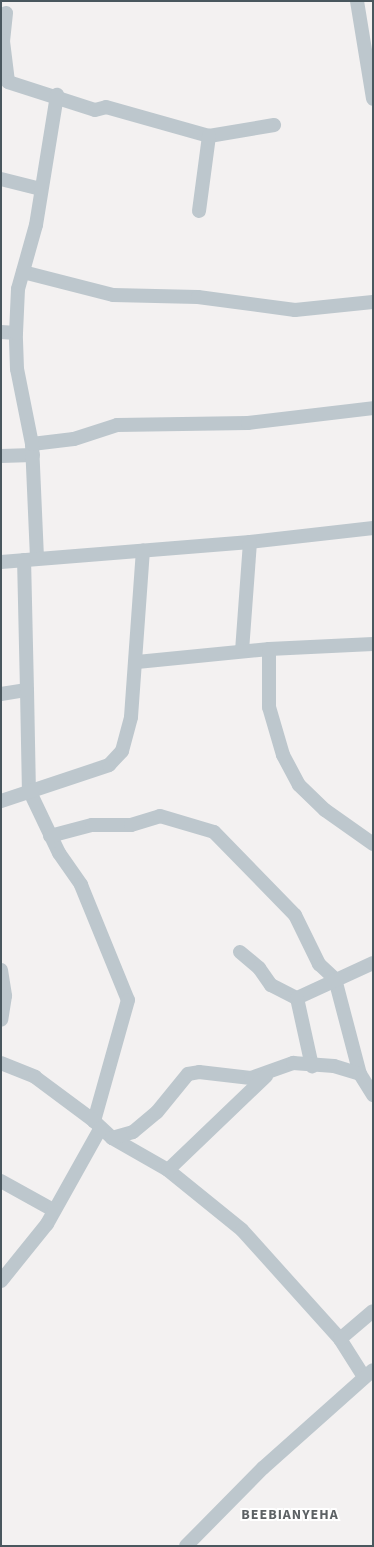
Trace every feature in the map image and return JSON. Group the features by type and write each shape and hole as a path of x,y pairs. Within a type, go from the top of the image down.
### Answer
{"street":[{"path":"357,1 373,99"},
{"path":"5,9 3,41 8,82 57,95 95,110 106,108 209,136 274,125"},
{"path":"1,1281 47,1224 52,1210 97,1125 128,1000 81,885 50,836 29,790 27,690 33,449 18,376 16,333 23,272 36,225 57,95"},
{"path":"199,211 209,136"},
{"path":"1,179 41,189"},
{"path":"23,272 113,295 198,297 295,310 373,302"},
{"path":"1,332 16,333"},
{"path":"1,456 74,439 117,425 248,422 373,408"},
{"path":"1,562 250,542 373,528"},
{"path":"242,652 250,542"},
{"path":"1,801 29,790 109,765 122,751 131,717 137,662 143,550"},
{"path":"137,662 269,649 373,644"},
{"path":"269,649 269,707 283,755 299,785 325,810 373,844"},
{"path":"1,694 27,690"},
{"path":"50,836 92,825 131,825 160,816 214,832 295,915 319,964 335,979 360,1074 373,1095"},
{"path":"240,952 259,968 270,985 297,998"},
{"path":"297,998 335,979 373,963"},
{"path":"1,970 5,996 1,1020"},
{"path":"297,998 312,1066"},
{"path":"1,1063 35,1077 112,1138 168,1170 242,1230 340,1339 369,1374 263,1468 186,1546"},
{"path":"112,1138 133,1132 157,1112 188,1074 199,1072 251,1078 293,1063 312,1066 334,1066 360,1074"},
{"path":"168,1170 271,1070"},
{"path":"1,1181 52,1210"},
{"path":"340,1339 373,1311"}],"district":[{"name":"BEEBIANYEHA","path":"290,1515"}]}
